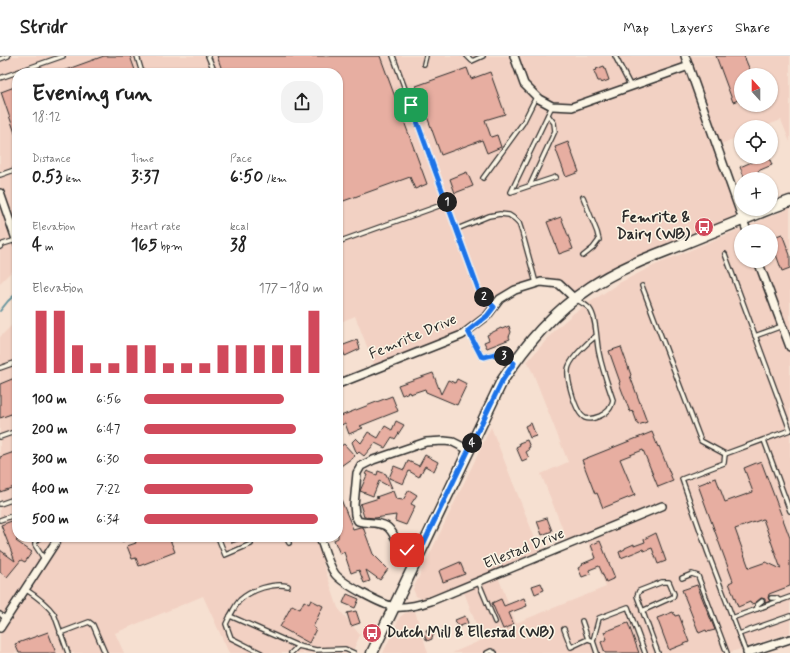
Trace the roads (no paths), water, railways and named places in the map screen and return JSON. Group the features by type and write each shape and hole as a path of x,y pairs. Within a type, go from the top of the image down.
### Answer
{"street":[{"path":"514,56 524,84 536,96 552,106 572,107 689,66"},
{"path":"685,56 745,224"},
{"path":"0,193 12,227"},
{"path":"778,206 790,201"},
{"path":"372,653 502,381 520,354 541,328 575,299 600,281 653,256 751,216"},
{"path":"761,268 790,347"},
{"name":"Femrite Drive","path":"343,382 462,335 487,316 500,299 515,290 541,282 559,284 575,299"},
{"path":"417,557 400,546 392,531 387,526 379,523 358,521 355,515 354,506 357,473 362,466 372,460 426,442 444,440 453,442 469,450"},
{"name":"Ellestad Drive","path":"394,607 414,606 431,601 662,506"},
{"path":"0,628 3,616 25,589 56,542"},
{"path":"322,542 330,565 339,578 358,592 394,607"},
{"path":"746,653 790,639"}],"lane":[{"path":"0,59 8,56"},
{"path":"29,68 63,56"},
{"path":"137,56 141,68"},
{"path":"208,56 213,68"},
{"path":"393,56 479,291 494,307"},
{"path":"424,64 426,56"},
{"path":"467,56 472,61 483,56"},
{"path":"616,56 631,87"},
{"path":"0,78 12,74"},
{"path":"483,178 523,123 536,96"},
{"path":"552,106 511,192 556,177"},
{"path":"530,186 555,131 554,123 548,115"},
{"path":"0,175 12,170"},
{"path":"583,197 599,240 593,248 583,256"},
{"path":"343,240 447,203"},
{"path":"457,228 489,216 500,214 508,215 515,219 519,223 522,232 536,283"},
{"path":"0,247 3,244 12,242"},
{"path":"642,286 700,442 725,454 790,430 725,254"},
{"path":"575,299 589,308 595,325 599,353 613,400 608,412 594,419 585,418 579,412 568,376 569,366 575,357 596,336"},
{"path":"755,336 782,326"},
{"path":"468,331 481,356 484,357 499,353 514,363"},
{"path":"0,368 12,364"},
{"path":"0,437 12,433"},
{"path":"764,440 790,510"},
{"path":"725,454 724,463 682,479 746,653"},
{"path":"0,504 12,500"},
{"path":"0,520 12,516"},
{"path":"36,542 35,545 44,559"},
{"path":"220,542 225,554 251,544"},
{"path":"682,578 692,574 698,576 727,653"},
{"path":"478,582 495,622"},
{"path":"642,611 673,597 674,594 669,582 662,582 638,592 637,596 642,611 658,653"},
{"path":"261,653 231,638 226,624 240,600 259,588 283,584 288,586"},
{"path":"25,589 39,598 50,609 68,653"},
{"path":"732,618 790,597"},
{"path":"771,598 776,598 780,601"},
{"path":"757,609 757,605 762,601"},
{"path":"564,629 571,647 590,640 599,618 628,607 645,653"},
{"path":"230,616 298,646 316,650 345,649 354,653"},
{"path":"739,634 790,616"},
{"path":"582,621 597,653"},
{"path":"60,633 89,622 93,626 105,653"},
{"path":"291,653 298,646"},
{"path":"487,653 491,651 495,653"}],"waterway":[{"path":"0,311 12,297"}],"place":[{"name":"Femrite & Dairy (WB)","path":"704,227"},
{"name":"Dutch Mill & Ellestad (WB)","path":"372,633"}]}
